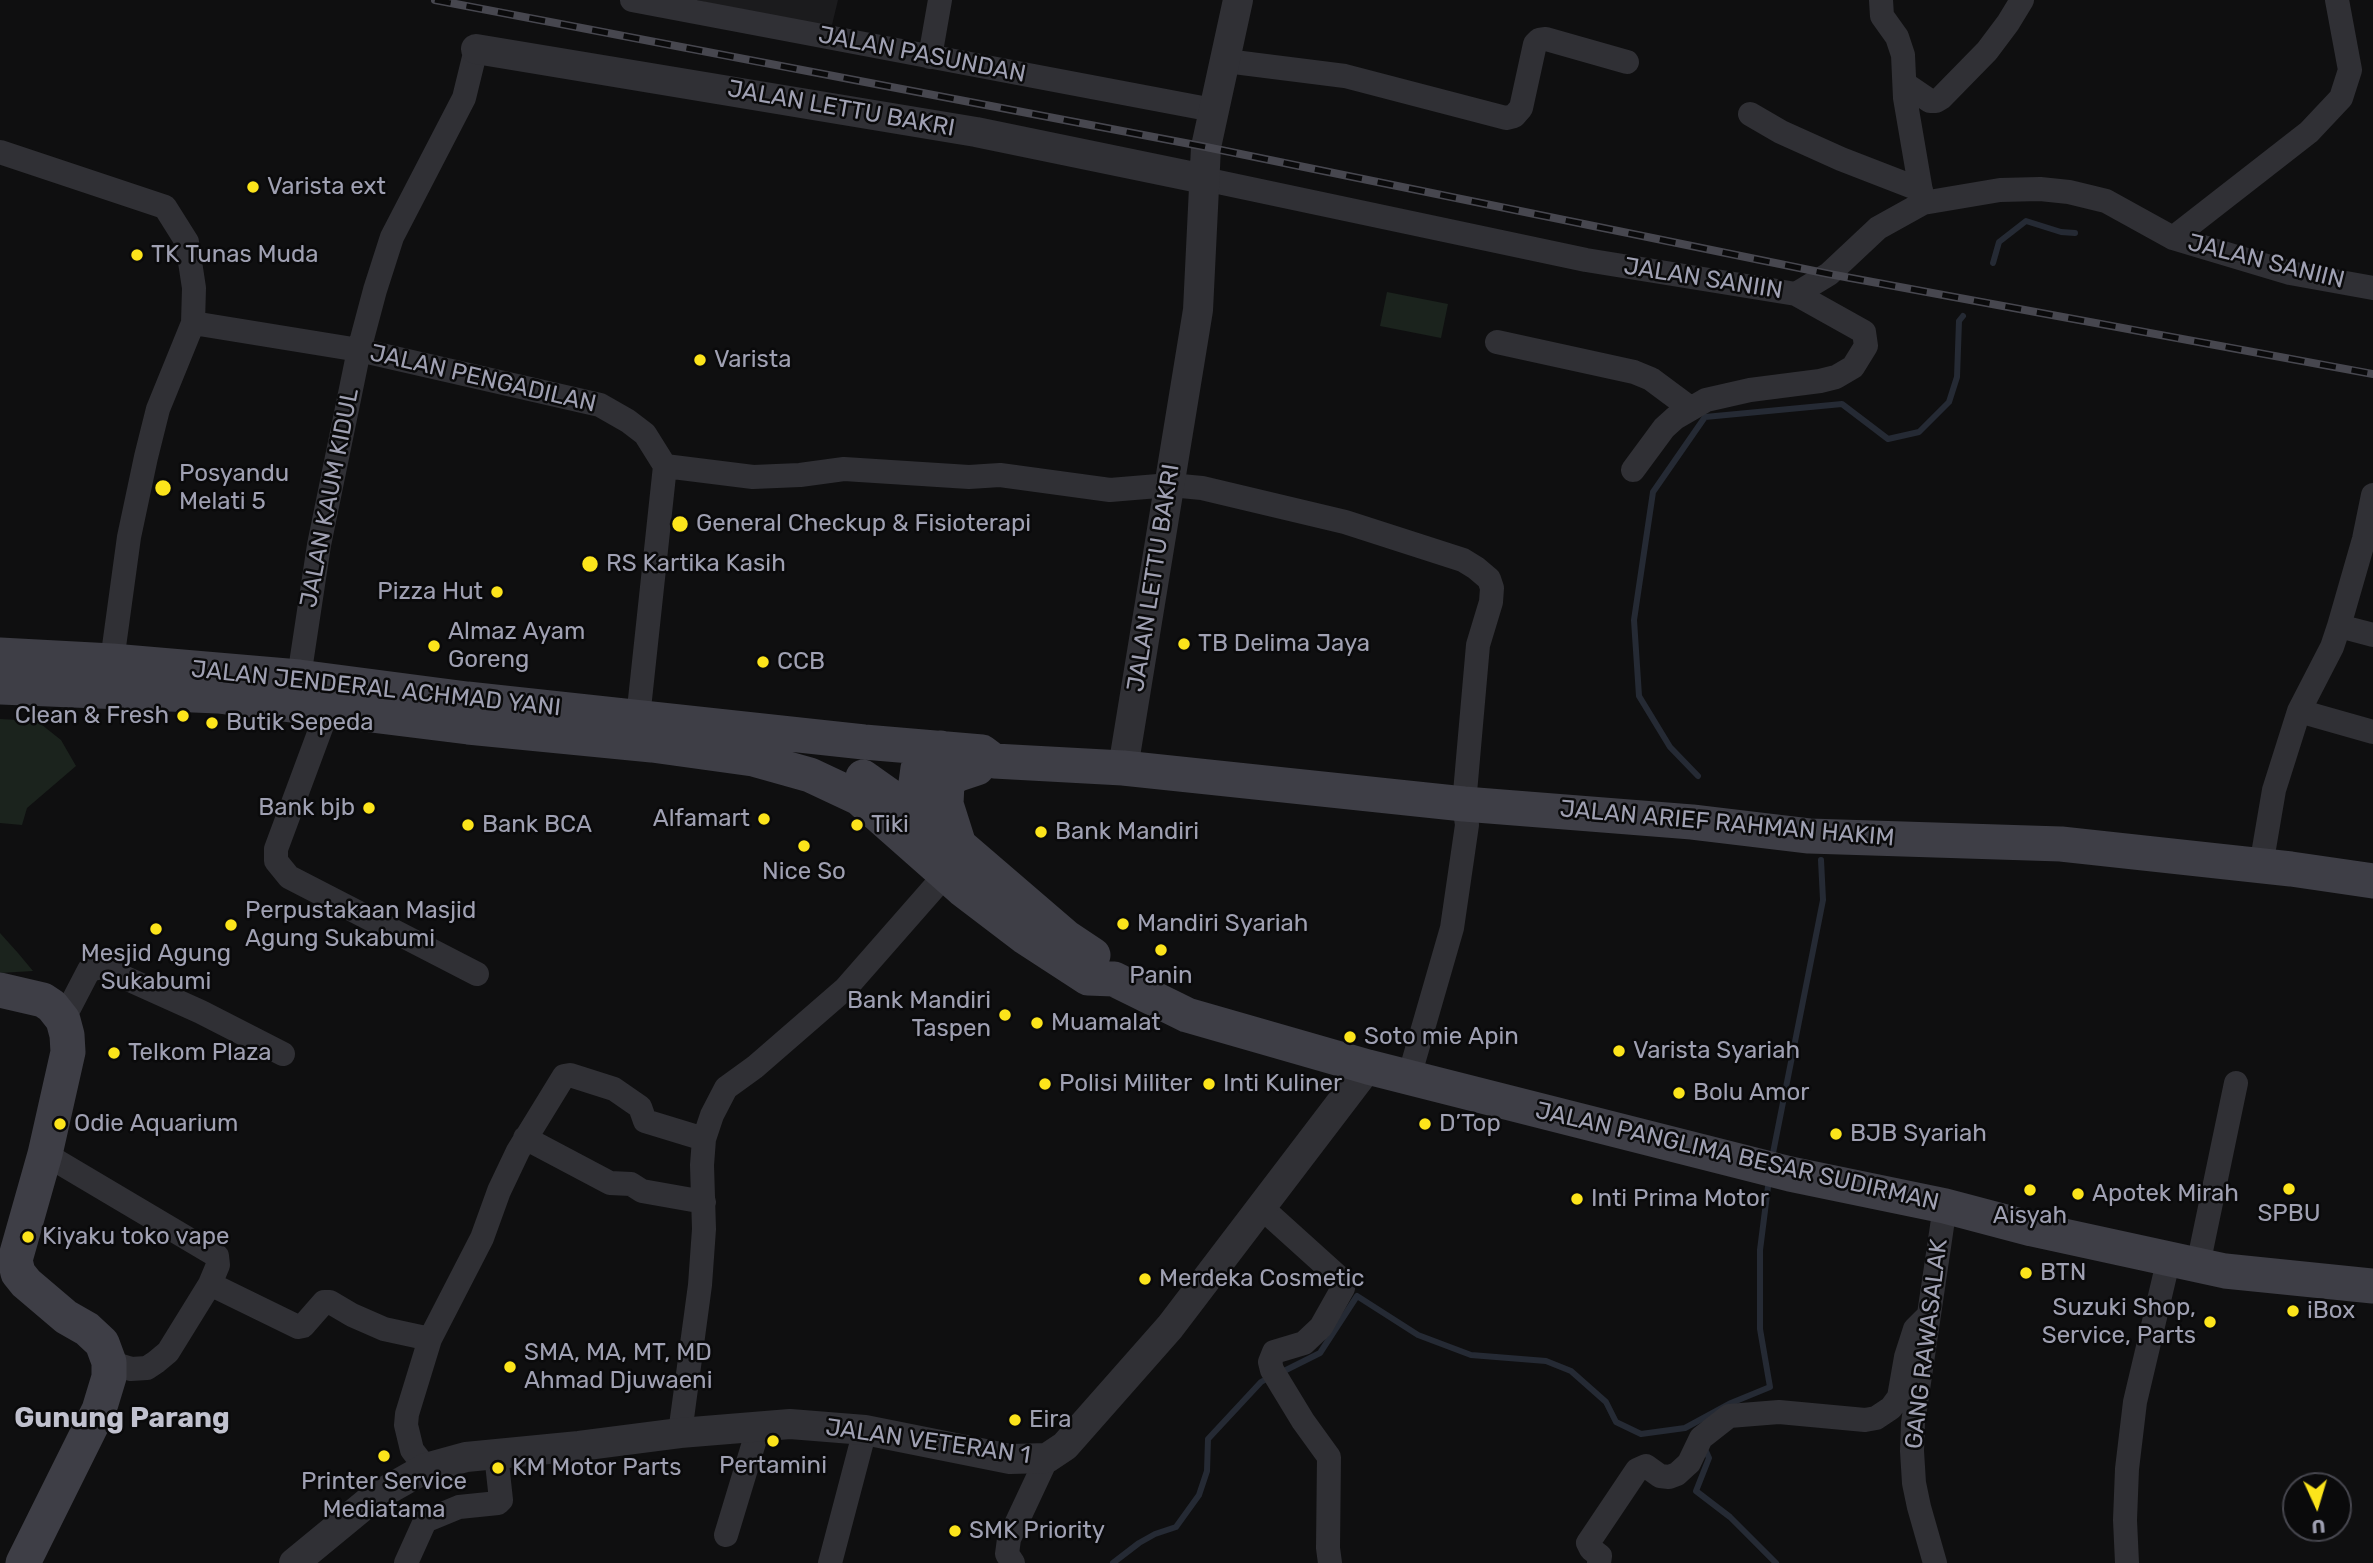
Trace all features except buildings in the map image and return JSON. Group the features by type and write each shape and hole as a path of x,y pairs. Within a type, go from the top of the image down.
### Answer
{"main road":[{"name":"JALAN JENDERAL ACHMAD YANI","path":"2,676 113,661 299,677 562,723 652,744 752,744"},
{"name":"JALAN JENDERAL ACHMAD YANI","path":"2,676 328,709 562,723 638,718 752,744"},
{"path":"752,744 771,733 833,759 915,812"},
{"path":"752,744 864,742 931,755"},
{"name":"JALAN PANGLIMA BESAR SUDIRMAN","path":"752,744 859,798 944,859 1104,963 1114,979 1186,1015 1368,1067 1790,1174 1945,1206 2032,1229 2225,1271 2373,1286"},
{"name":"JALAN ARIEF RAHMAN HAKIM","path":"931,755 986,764 1124,768 1464,804 1667,819 1809,836 2061,844 2373,881"},
{"path":"833,759 931,755"},
{"path":"931,755 915,790 915,812 920,839 944,859"},
{"path":"944,859 947,783 956,775 986,764"},
{"path":"8,994 43,1000 52,1006 63,1020 68,1052 45,1154 15,1260 18,1273 66,1317 87,1329 102,1343 109,1362 109,1377 99,1410 23,1563"}],"street":[{"name":"JALAN PASUNDAN","path":"632,0 1213,110"},
{"path":"930,57 940,0"},
{"name":"JALAN LETTU BAKRI","path":"1124,768 1198,310 1206,147 1238,0"},
{"path":"1881,0 1882,16 1900,45 1909,124 1922,197"},
{"path":"1905,84 1930,101 1941,99 1987,51 2022,0"},
{"path":"2173,238 2309,132 2341,98 2350,70 2337,0"},
{"path":"1226,61 1345,76 1506,118 1514,116 1521,108 1535,44 1539,40 1546,39 1627,62"},
{"name":"JALAN LETTU BAKRI","path":"476,49 976,132 1204,179"},
{"name":"JALAN KAUM KIDUL","path":"299,677 319,545 374,290 392,237 464,98 476,49"},
{"path":"1750,114 1781,132 1922,197"},
{"path":"0,152 166,207 187,242 194,288 193,323 158,409 146,457 129,537 113,661"},
{"name":"JALAN SANIIN","path":"1204,179 1586,260 1796,294 1829,274 1878,228 1922,197 2040,189 2069,192 2105,201 2173,238 2290,273 2373,288"},
{"path":"1633,470 1664,428 1690,408 1706,400 1836,377 1853,367 1863,355 1866,346 1864,332 1796,294"},
{"name":"JALAN PENGADILAN","path":"193,323 359,350 600,405 645,434 665,466"},
{"path":"1497,342 1634,372 1651,379 1690,408"},
{"path":"638,718 665,466 753,477 800,475 844,469 969,477 1000,475 1110,490 1170,485 1209,489 1345,522 1463,560 1489,579 1492,587 1491,602 1478,645 1464,804 1466,825 1452,928 1409,1077"},
{"path":"2261,866 2274,790 2299,711 2332,647 2369,539 2373,495"},
{"path":"2339,626 2373,635"},
{"path":"328,709 276,849 276,861 289,877 477,974"},
{"path":"2299,711 2373,732"},
{"path":"680,1433 700,1285 704,1139 712,1115 726,1088 846,988 944,859"},
{"path":"63,1020 89,970 102,967 201,1012 283,1054"},
{"name":"JALAN VETERAN 1","path":"294,1563 373,1498 426,1468 466,1457 680,1433 807,1424 865,1430 1010,1459 1047,1458 1065,1446 1170,1327 1368,1067"},
{"path":"426,1468 412,1450 406,1425 430,1339 482,1238 499,1191 525,1138 566,1074 614,1089 640,1107 645,1121 704,1139"},
{"path":"2127,1563 2127,1469 2135,1402 2183,1262 2236,1083"},
{"path":"525,1138 610,1183 631,1184 642,1191 704,1202"},
{"path":"45,1154 217,1256 218,1265 210,1284 168,1352 147,1367 131,1369 109,1362"},
{"name":"GANG RAWASALAK","path":"1935,1563 1914,1483 1912,1451 1913,1423 1945,1206"},
{"path":"1262,1208 1344,1282 1321,1327 1304,1343 1274,1352 1270,1362 1272,1370 1303,1421 1329,1457 1330,1563"},
{"path":"210,1284 298,1327 303,1326 324,1302 330,1302 384,1329 430,1339"},
{"path":"1599,1563 1600,1556 1588,1543 1637,1470 1646,1466 1660,1476 1677,1474 1689,1463 1701,1438 1729,1416 1779,1412 1865,1420 1877,1418 1891,1408 1899,1397 1906,1357 1915,1329 1929,1315"},
{"path":"726,1535 759,1426"},
{"path":"830,1563 865,1430"},
{"path":"406,1563 425,1521 459,1507 498,1503 501,1500 496,1454"},
{"path":"1013,1563 1007,1554 1009,1539 1047,1458"}],"shaded area":[{"path":"697,0 838,0 830,33"},
{"path":"1387,292 1448,304 1441,338 1380,326"},
{"path":"0,719 37,721 61,740 76,766 27,808 22,825 0,823"},
{"path":"0,933 18,953 33,971 0,973"}],"waterway":[{"path":"1993,263 1999,242 2026,221 2061,232 2075,233"},
{"path":"1698,776 1670,747 1639,696 1634,620 1653,492 1705,417 1842,404 1888,439 1919,432 1949,402 1957,377 1959,321 1963,316"},
{"path":"1772,1158 1823,900 1821,860"},
{"path":"1280,1373 1320,1353 1357,1296 1418,1335 1471,1355 1546,1361 1571,1371 1606,1402 1616,1422 1641,1434 1685,1428 1731,1403 1770,1387 1760,1329 1760,1250 1769,1179"},
{"path":"1113,1563 1139,1543 1176,1527 1199,1495 1207,1471 1208,1439 1261,1382 1270,1377"},
{"path":"1704,1447 1709,1458 1696,1491 1730,1517 1776,1563"}],"railway":[{"path":"435,0 1206,147 1829,274 2373,374"}],"place":[{"name":"Varista ext","path":"253,187"},
{"name":"TK Tunas Muda","path":"137,255"},
{"name":"Varista","path":"700,360"},
{"name":"Posyandu Melati 5","path":"163,488"},
{"name":"General Checkup & Fisioterapi","path":"680,524"},
{"name":"RS Kartika Kasih","path":"590,564"},
{"name":"Pizza Hut","path":"497,592"},
{"name":"TB Delima Jaya","path":"1184,644"},
{"name":"Almaz Ayam Goreng","path":"434,646"},
{"name":"CCB","path":"763,662"},
{"name":"Clean & Fresh","path":"183,716"},
{"name":"Butik Sepeda","path":"212,723"},
{"name":"Bank bjb","path":"369,808"},
{"name":"Alfamart","path":"764,819"},
{"name":"Bank BCA","path":"468,825"},
{"name":"Tiki","path":"857,825"},
{"name":"Bank Mandiri","path":"1041,832"},
{"name":"Nice So","path":"804,846"},
{"name":"Mandiri Syariah","path":"1123,924"},
{"name":"Perpustakaan Masjid Agung Sukabumi","path":"231,925"},
{"name":"Mesjid Agung Sukabumi","path":"156,929"},
{"name":"Panin","path":"1161,950"},
{"name":"Bank Mandiri Taspen","path":"1005,1015"},
{"name":"Muamalat","path":"1037,1023"},
{"name":"Soto mie Apin","path":"1350,1037"},
{"name":"Varista Syariah","path":"1619,1051"},
{"name":"Telkom Plaza","path":"114,1053"},
{"name":"Polisi Militer","path":"1045,1084"},
{"name":"Inti Kuliner","path":"1209,1084"},
{"name":"Bolu Amor","path":"1679,1093"},
{"name":"Odie Aquarium","path":"60,1124"},
{"name":"D’Top","path":"1425,1124"},
{"name":"BJB Syariah","path":"1836,1134"},
{"name":"SPBU","path":"2289,1189"},
{"name":"Aisyah","path":"2030,1190"},
{"name":"Apotek Mirah","path":"2078,1194"},
{"name":"Inti Prima Motor","path":"1577,1199"},
{"name":"Kiyaku toko vape","path":"28,1237"},
{"name":"BTN","path":"2026,1273"},
{"name":"Merdeka Cosmetic","path":"1145,1279"},
{"name":"iBox","path":"2293,1311"},
{"name":"Suzuki Shop, Service, Parts","path":"2210,1322"},
{"name":"SMA, MA, MT, MD Ahmad Djuwaeni","path":"510,1367"},
{"name":"Eira","path":"1015,1420"},
{"name":"Pertamini","path":"773,1441"},
{"name":"Printer Service Mediatama","path":"384,1456"},
{"name":"KM Motor Parts","path":"498,1468"},
{"name":"SMK Priority","path":"955,1531"}],"district":[{"name":"Gunung Parang","path":"122,1419"}]}
